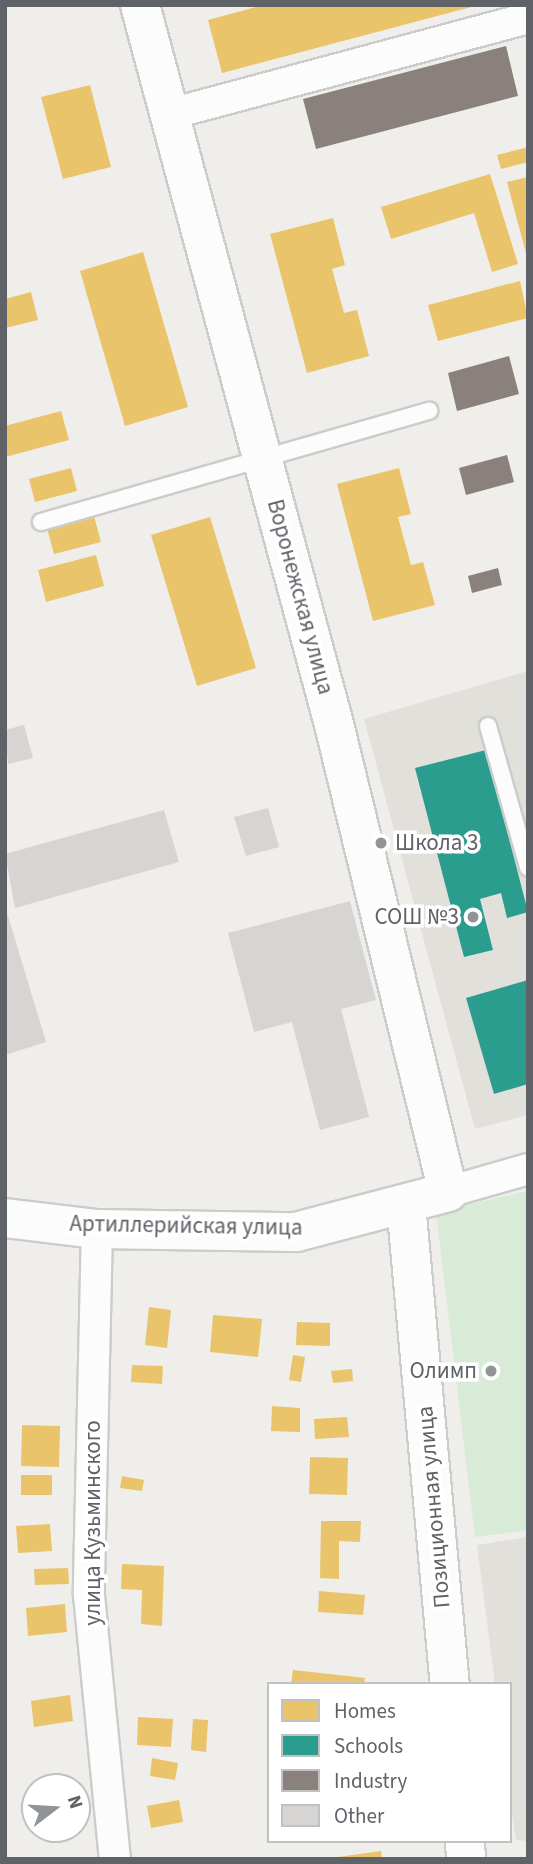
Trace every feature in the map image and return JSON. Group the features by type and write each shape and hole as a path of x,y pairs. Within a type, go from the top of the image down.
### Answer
{"street":[{"name":"Воронежская улица","path":"140,5 332,717 448,1192"},
{"path":"170,114 528,18"},
{"name":"Артиллерийская улица","path":"5,1218 97,1229 296,1232 528,1169"},
{"name":"Позиционная улица","path":"406,1204 450,1682"},
{"name":"улица Кузьминского","path":"97,1229 89,1595 116,1859"}],"lane":[{"path":"41,523 429,411"},
{"path":"488,726 528,867"}],"shaded area":[{"name":"СОШ №3","path":"528,671 528,1115 475,1129 364,719"},
{"path":"528,1537 528,1841 516,1840 512,1813 512,1682 495,1682 477,1545"}],"green space":[{"name":"Олимп","path":"528,1191 528,1530 475,1537 436,1212"}],"building: Homes":[{"path":"263,5 475,6 222,73 208,20"},
{"path":"90,85 111,167 63,179 41,97"},
{"path":"528,147 528,162 501,169 497,155"},
{"path":"490,174 518,264 492,272 474,213 391,239 381,207"},
{"path":"528,177 528,257 527,257 507,182"},
{"path":"333,218 345,265 332,269 344,313 357,310 369,356 307,373 270,234"},
{"path":"143,252 188,407 125,426 80,271"},
{"path":"520,281 528,318 438,341 428,305"},
{"path":"31,292 38,320 5,328 5,299"},
{"path":"61,411 69,440 5,457 5,426"},
{"path":"71,468 77,491 35,502 29,479"},
{"path":"399,468 411,514 398,517 411,565 423,562 435,605 373,621 337,484"},
{"path":"94,516 101,542 54,554 47,528"},
{"path":"210,517 256,668 197,686 151,535"},
{"path":"96,555 104,586 46,602 38,570"},
{"path":"149,1307 171,1310 167,1348 145,1345"},
{"path":"213,1315 262,1319 258,1357 210,1352"},
{"path":"297,1322 330,1323 330,1346 296,1345"},
{"path":"293,1355 305,1357 301,1382 289,1380"},
{"path":"132,1365 163,1366 162,1384 131,1382"},
{"path":"352,1369 353,1381 333,1383 331,1371"},
{"path":"272,1406 300,1408 300,1432 271,1431"},
{"path":"347,1417 349,1437 315,1439 314,1419"},
{"path":"22,1425 60,1426 59,1467 21,1466"},
{"path":"310,1457 348,1458 347,1495 309,1494"},
{"path":"21,1475 52,1475 52,1495 21,1495"},
{"path":"122,1476 144,1480 142,1491 120,1488"},
{"path":"321,1521 361,1521 360,1542 339,1541 339,1579 320,1578"},
{"path":"50,1524 52,1551 18,1553 16,1526"},
{"path":"122,1564 164,1566 162,1626 141,1624 142,1590 121,1589"},
{"path":"68,1568 69,1584 35,1585 34,1569"},
{"path":"319,1591 365,1595 363,1615 318,1612"},
{"path":"65,1604 67,1632 28,1636 26,1608"},
{"path":"293,1670 365,1678 364,1682 291,1682"},
{"path":"70,1695 73,1721 34,1727 31,1701"},
{"path":"138,1717 173,1719 171,1747 137,1745"},
{"path":"193,1719 208,1720 206,1752 191,1750"},
{"path":"152,1758 178,1763 175,1780 150,1776"},
{"path":"179,1800 183,1822 151,1828 147,1806"},
{"path":"381,1851 382,1859 338,1859 338,1857"}],"building: Schools":[{"path":"486,750 528,912 507,918 501,893 480,899 493,950 464,957 415,768"},
{"path":"528,980 528,1084 494,1094 466,998"}],"building: Industry":[{"path":"506,46 518,96 316,149 303,99"},
{"path":"509,356 519,394 457,411 448,373"},
{"path":"507,455 514,482 466,495 459,468"},
{"path":"498,568 502,585 472,593 468,576"}],"building: Other":[{"path":"24,725 33,758 8,764 5,730"},
{"path":"268,808 279,847 246,856 234,817"},
{"path":"164,810 179,862 15,908 5,854"},
{"path":"350,901 376,1000 341,1009 369,1117 320,1130 292,1022 254,1032 228,933"},
{"path":"5,906 46,1042 5,1055"}],"place":[{"name":"Школа 3","path":"381,843"},
{"name":"СОШ №3","path":"473,917"},
{"name":"Олимп","path":"491,1371"}]}
